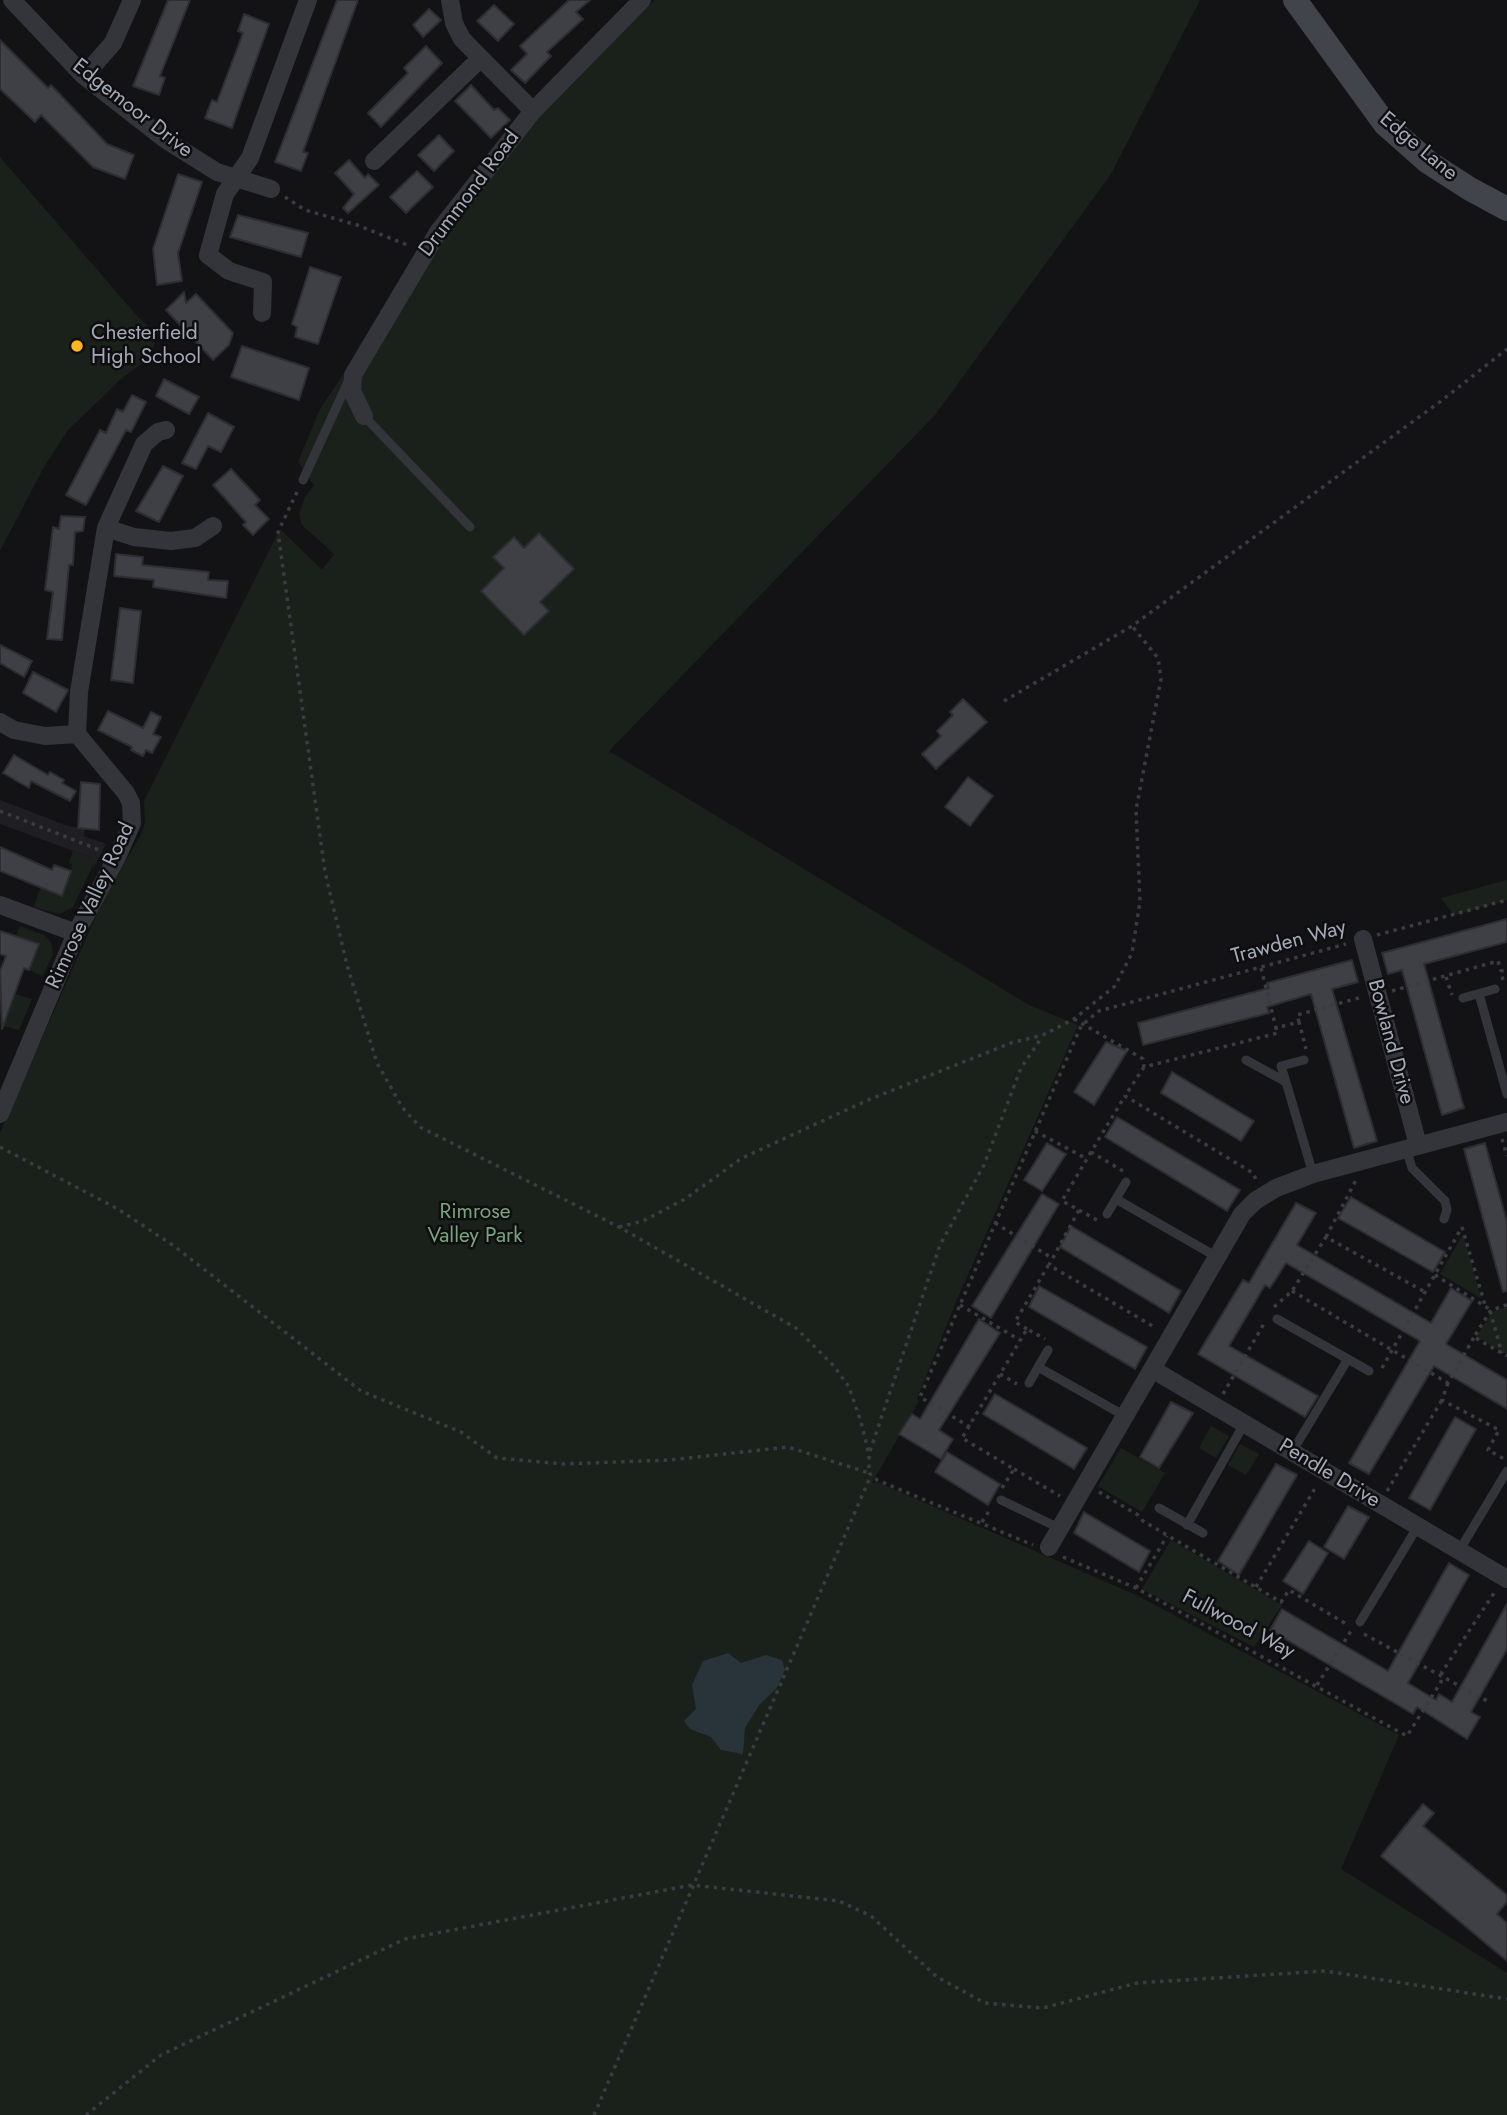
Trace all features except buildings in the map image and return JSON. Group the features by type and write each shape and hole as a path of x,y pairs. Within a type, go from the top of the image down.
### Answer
{"street":[{"name":"Edgemoor Drive","path":"12,0 83,76 166,140 217,172 271,189"},
{"path":"83,76 113,43 132,0"},
{"path":"262,313 263,282 229,271 208,255 225,194 250,158 308,0"},
{"path":"450,0 458,31 480,59 533,111"},
{"name":"Drummond Road","path":"353,375 438,232 533,111 642,0"},
{"name":"Edge Lane","path":"1295,0 1385,124 1429,162 1470,190 1507,209"},
{"path":"373,161 480,59"},
{"path":"353,375 352,391 364,416"},
{"path":"0,722 14,730 45,736 78,734 79,692 106,528 144,444 158,432 166,430"},
{"path":"106,528 134,537 171,541 195,538 213,526"},
{"name":"Rimrose Valley Road","path":"2,1106 76,933 132,823 131,803 78,734"},
{"path":"0,905 76,933"},
{"name":"Bowland Drive","path":"1363,939 1412,1147"},
{"path":"1048,1550 1084,1483 1242,1214 1263,1195 1313,1174 1507,1122"},
{"name":"Pendle Drive","path":"1152,1369 1506,1578"}],"lane":[{"path":"303,480 353,375"},
{"path":"364,416 470,527"},
{"path":"1463,998 1495,989"},
{"path":"1479,994 1507,1094"},
{"path":"1246,1060 1286,1082"},
{"path":"1304,1060 1282,1066 1313,1174"},
{"name":"Bowland Drive","path":"1412,1147 1412,1168 1445,1201 1447,1210 1444,1219"},
{"path":"1107,1214 1126,1182"},
{"path":"1116,1199 1217,1257"},
{"path":"1276,1319 1369,1371"},
{"path":"1029,1383 1048,1350"},
{"path":"1292,1451 1348,1359"},
{"path":"1038,1367 1125,1416"},
{"path":"1187,1525 1244,1424"},
{"path":"1460,1551 1507,1471"},
{"path":"999,1499 1059,1528"},
{"path":"1159,1508 1203,1534"},
{"path":"1357,1625 1418,1526"}],"path":[{"path":"271,189 306,210 357,225 405,243 424,254"},
{"path":"1004,701 1132,626 1507,349"},
{"path":"303,480 278,532 325,872 347,965 377,1063 402,1107 420,1128 619,1227 796,1328 834,1366 849,1387 869,1454 870,1474 594,2115"},
{"path":"619,1227 643,1221 685,1199 742,1158 868,1100 1012,1043 1043,1035 1074,1019 1115,986 1132,953 1140,901 1136,810 1161,679 1158,658 1132,626"},
{"path":"0,811 117,857"},
{"name":"Trawden Way","path":"1084,1023 1099,1011 1507,900"},
{"path":"1304,1060 1308,1059 1297,1015 1498,961 1501,971"},
{"path":"1144,1067 1278,1033 1261,968"},
{"path":"1048,1350 1052,1343 1015,1322 1079,1210 1062,1201 1144,1067 1143,1059 1074,1019"},
{"path":"1276,1028 1299,1022"},
{"path":"970,1427 920,1397 1084,1023"},
{"path":"869,1454 940,1245 984,1165 1021,1068 1043,1035"},
{"path":"1125,1096 1253,1173 1263,1195"},
{"path":"1035,1130 1087,1159"},
{"path":"0,1147 118,1209 174,1246 361,1391 461,1432 497,1458 563,1464 670,1460 788,1447 870,1474"},
{"path":"1091,1152 1130,1175 1126,1182"},
{"path":"1215,1407 1278,1301 1292,1291 1326,1237 1359,1175 1356,1162"},
{"path":"1444,1219 1462,1227 1485,1305"},
{"path":"995,1223 1052,1258"},
{"path":"1369,1371 1378,1376 1462,1227"},
{"path":"1326,1237 1425,1293"},
{"path":"1049,1265 1170,1336"},
{"path":"1435,1275 1491,1310 1502,1353"},
{"path":"1292,1291 1448,1383"},
{"path":"960,1305 1020,1340"},
{"path":"1380,1504 1491,1310 1507,1306"},
{"path":"1027,1329 962,1438 1073,1503"},
{"path":"1475,1337 1507,1356"},
{"path":"1441,1399 1507,1434"},
{"path":"1499,1430 1488,1450 1507,1461"},
{"path":"981,1523 999,1499 1014,1469"},
{"path":"1256,1587 1325,1471"},
{"name":"Fullwood Way","path":"870,1474 877,1480 1136,1588 1407,1735 1506,1578"},
{"path":"1084,1483 1281,1602 1289,1590 1357,1625 1491,1703"},
{"path":"1136,1588 1167,1535"},
{"path":"1317,1685 1357,1625"},
{"path":"86,2115 161,2055 405,1939 692,1885 839,1901 871,1916 937,1977 985,2003 1043,2008 1137,1983 1325,1971 1507,1999"}],"shaded area":[{"path":"0,800 68,826 85,829 84,836 106,844 93,869 94,863 90,857 0,824"},
{"path":"728,1653 741,1663 766,1655 782,1660 785,1670 776,1689 760,1704 745,1728 743,1754 721,1750 711,1737 690,1729 684,1721 696,1709 692,1685 703,1661"}],"green space":[{"name":"Rimrose Valley Park","path":"655,0 1200,0 1111,174 935,415 609,751 1029,1005 1078,1025 956,1302 917,1399 919,1401 872,1483 877,1482 1136,1595 1399,1735 1341,1869 1507,1973 1507,2115 0,2115 0,1133 104,898 142,833 145,822 144,801 280,529 322,570 334,554 302,525 299,514 305,497 314,485 298,462 320,409 424,254 554,100"},
{"name":"Chesterfield High School","path":"0,157 137,316 157,335 150,358 123,377 68,430 44,467 0,551"},
{"path":"73,851 90,857 94,863 73,907 59,914 34,907 40,888 62,896 71,871 72,864 69,863"},
{"path":"1507,880 1507,900 1454,915 1441,898"},
{"path":"20,926 44,935 51,942 53,954 43,976 29,970 38,944 16,936"},
{"path":"15,994 32,999 19,1030 3,1026"},
{"path":"1463,1234 1481,1298 1440,1274"},
{"path":"1507,1307 1507,1354 1476,1337 1493,1311"},
{"path":"1211,1426 1229,1436 1216,1458 1199,1448"},
{"path":"1240,1444 1259,1454 1246,1475 1228,1465"},
{"path":"1121,1448 1165,1473 1142,1512 1098,1486"},
{"path":"1171,1540 1282,1605 1254,1647 1142,1589"}],"place":[{"name":"Chesterfield High School","path":"77,346"}]}
